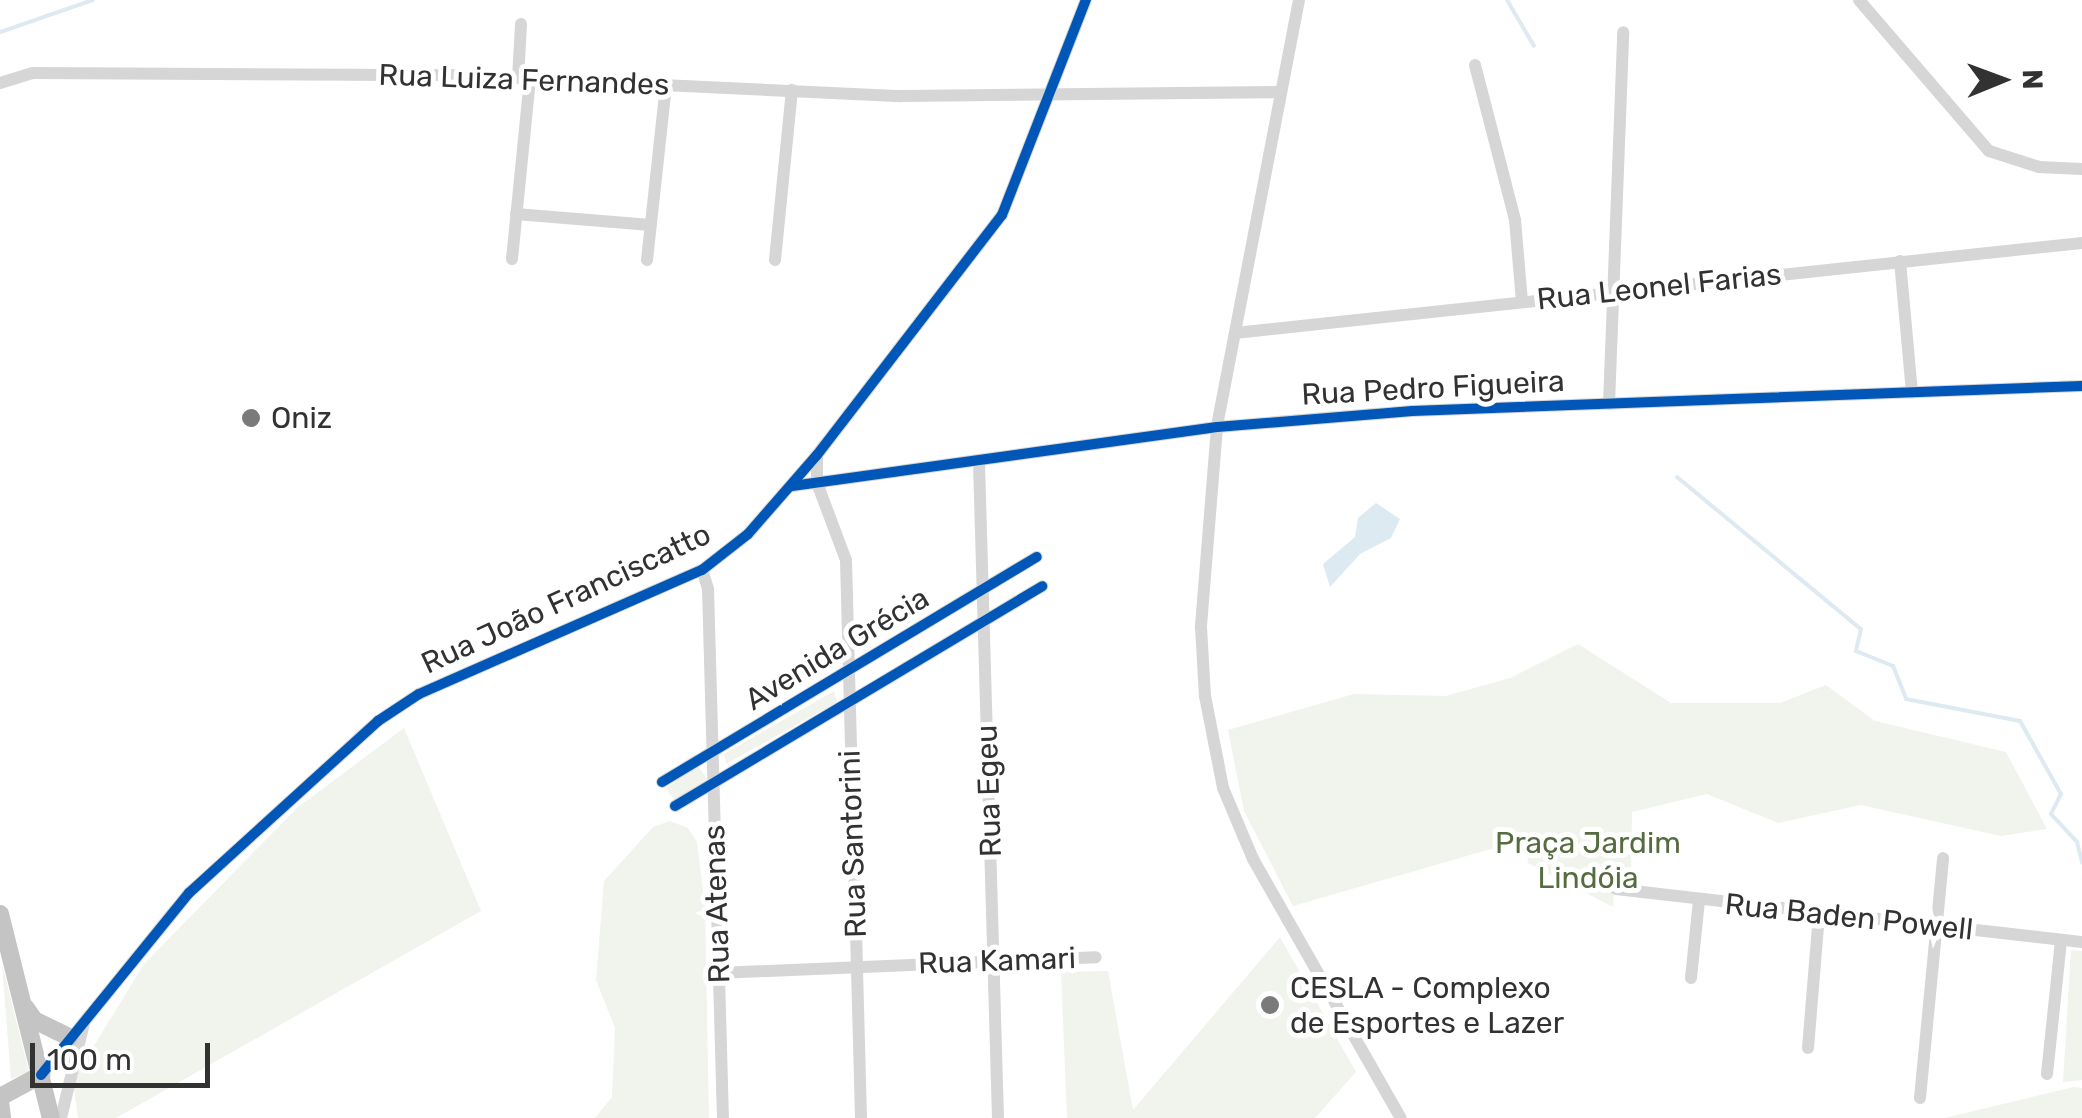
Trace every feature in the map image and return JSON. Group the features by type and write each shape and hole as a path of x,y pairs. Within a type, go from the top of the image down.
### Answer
{"highway":[{"path":"0,914 51,1118"},
{"path":"20,998 34,1020 68,1037"},
{"path":"2,1118 0,1099 41,1075"}],"street":[{"name":"Rua João Franciscatto","path":"41,1075 68,1037 189,894 378,721 419,694 702,570 736,546 818,456 1002,215 1086,0"},
{"path":"1299,0 1217,428 1201,627 1223,788 1253,859 1401,1118"},
{"path":"1859,0 1967,132 1990,150 2040,167 2082,169"},
{"path":"512,258 524,78 521,24"},
{"path":"1609,404 1610,293 1620,190 1623,32"},
{"path":"1475,65 1516,220 1522,302"},
{"name":"Rua Luiza Fernandes","path":"0,83 33,72 524,78 1049,97 1281,92"},
{"path":"647,260 666,84"},
{"path":"775,260 792,90"},
{"path":"516,214 651,225"},
{"name":"Rua Leonel Farias","path":"1236,333 2082,243"},
{"path":"1900,261 1912,392"},
{"name":"Rua Pedro Figueira","path":"792,486 979,464 1217,428 1609,404 2082,386"},
{"name":"Rua Santorini","path":"818,456 817,482 844,544 860,1118"},
{"name":"Rua Egeu","path":"979,464 998,1118"},
{"name":"Avenida Grécia","path":"662,782 1038,557"},
{"name":"Rua Atenas","path":"702,570 708,590 722,1118"},
{"name":"Avenida Grécia","path":"675,806 1042,586"},
{"path":"1920,1098 1943,858"},
{"name":"Rua Baden Powell","path":"1616,890 2082,942"},
{"path":"1691,978 1699,900"},
{"path":"1808,1048 1820,913"},
{"path":"2048,1074 2061,940"},
{"name":"Rua Kamari","path":"718,973 1096,957"},
{"name":"Rua João Franciscatto","path":"60,1118 85,1020"}],"green space":[{"name":"Praça Jardim Lindóia","path":"1578,644 1671,703 1780,703 1826,685 1875,721 2006,752 2047,829 2001,836 1861,805 1778,823 1707,794 1632,812 1631,877 1614,877 1613,907 1528,863 1526,839 1293,906 1244,811 1228,730 1354,694 1446,696 1510,678"},
{"path":"834,691 837,702 726,764 724,754"},
{"path":"404,728 481,911 116,1118 78,1118 73,1080 144,964 297,808"},
{"path":"698,766 707,779 675,801 666,788"},
{"path":"670,821 688,828 697,842 705,907 709,1118 595,1118 612,1097 615,1028 596,980 604,881 653,827"},
{"name":"CESLA - Complexo de Esportes e Lazer","path":"1280,937 1356,1072 1315,1118 1067,1118 1061,972 1108,971 1133,1110"},
{"path":"2071,950 2082,951 2082,1080 2063,1082"},
{"path":"2,964 29,1072 11,1079"},
{"path":"2082,1088 2082,1118 1945,1118"}],"shaded area":[{"path":"1376,503 1400,519 1391,538 1360,554 1330,587 1323,564 1355,537 1358,518"}],"waterway":[{"path":"0,32 93,0"},
{"path":"1507,0 1534,46"},
{"path":"1677,477 1861,629 1856,651 1893,666 1906,699 2020,721 2061,794 2051,814 2077,842 2082,862"}],"cycle path":[{"path":"41,1075 189,893 378,721 419,694 702,570 748,534 817,455 1002,215 1086,0"},
{"path":"792,486 1217,427 1412,411 2082,386"},
{"path":"662,782 1037,557"},
{"path":"675,806 1042,586"}],"place":[{"name":"Oniz","path":"251,418"},
{"name":"CESLA - Complexo de Esportes e Lazer","path":"1270,1005"}]}
